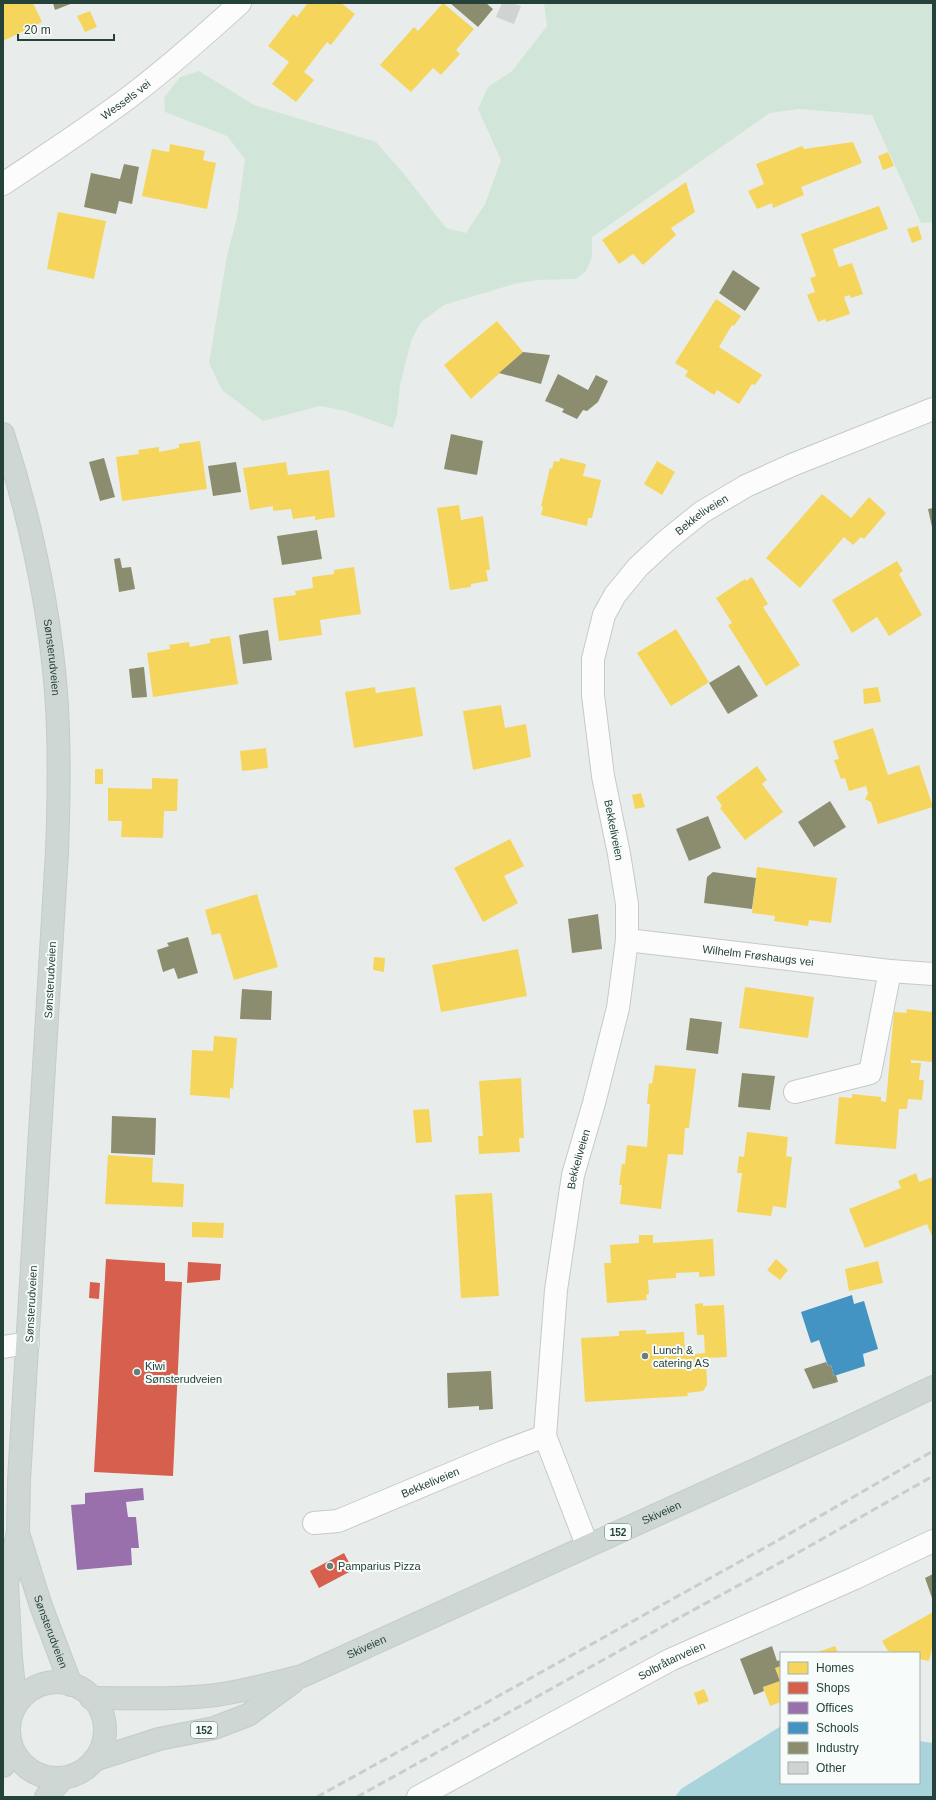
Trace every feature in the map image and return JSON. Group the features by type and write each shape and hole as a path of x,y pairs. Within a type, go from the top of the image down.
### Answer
{"main road":[{"name":"Sønsterudveien","path":"3,434 30,523 37,560 50,633 56,692 59,747 57,852 19,1480 18,1532 7,1584 11,1659 16,1704"},
{"name":"Skiveien","path":"94,1760 159,1738 214,1728 248,1714 302,1676 587,1545 846,1429 933,1387"},
{"name":"Sønsterudveien","path":"18,1532 41,1606 71,1685"},
{"name":"Skiveien","path":"91,1698 152,1698 215,1695 240,1691 302,1676"},
{"name":"152","path":"55,1682 71,1685 82,1690 91,1698 100,1712 104,1728 102,1745 94,1760 80,1772 63,1778 46,1777 31,1771 19,1760 11,1746 8,1732 10,1718 16,1704 27,1693 40,1685 55,1682"},
{"name":"152","path":"3,1766 11,1746"},
{"name":"152","path":"46,1797 63,1778"}],"street":[{"name":"Wessels vei","path":"3,184 72,138 135,92 190,48 240,3"},
{"name":"Bekkeliveien","path":"587,1545 545,1436 556,1290 573,1175 594,1103 618,1008 627,940 627,904 619,854 603,776 593,695 593,659 604,615 615,595 638,567 666,541 702,512 746,486 792,465 933,409"},
{"name":"Wilhelm Frøshaugs vei","path":"627,940 890,971 933,974"},
{"path":"795,1092 870,1072 890,971"},
{"path":"3,1347 28,1343"},
{"name":"Bekkeliveien","path":"314,1523 338,1521 505,1451 545,1436"},
{"name":"Solbråtanveien","path":"418,1797 670,1660 856,1578 933,1541"}],"green space":[{"path":"544,3 933,3 933,222 921,223 872,115 799,109 770,113 592,237 592,257 586,271 576,279 537,280 514,284 444,305 421,322 411,341 400,385 397,415 393,428 346,411 320,406 263,421 222,390 209,363 227,256 237,217 245,159 227,136 165,112 164,98 180,77 199,71 254,105 376,142 404,174 446,228 466,233 485,204 501,160 478,109 488,87 512,71 547,26"}],"water":[{"path":"780,1727 780,1784 920,1784 920,1741 933,1743 933,1797 675,1797 681,1789"}],"building: Homes":[{"path":"3,3 33,3 42,22 3,41"},
{"path":"308,3 341,3 355,14 331,45 327,42 304,72 314,80 296,102 272,84 289,62 268,46 293,14 297,17"},
{"path":"443,3 474,29 456,50 460,54 441,75 433,68 411,92 380,65 414,27 418,31"},
{"path":"90,11 97,27 85,32 77,16"},
{"path":"853,142 862,163 801,187 804,195 773,208 772,203 757,209 748,191 764,184 756,164 802,146 804,149"},
{"path":"170,144 205,151 203,160 216,163 207,209 142,196 152,149 169,152"},
{"path":"888,152 894,166 883,170 878,156"},
{"path":"686,182 695,212 671,228 676,235 643,265 633,254 619,264 602,240"},
{"path":"879,206 888,229 833,249 839,267 852,263 863,294 851,298 849,295 844,297 850,314 826,322 825,319 818,322 807,295 815,292 810,278 816,276 801,234"},
{"path":"58,212 106,221 94,279 47,269"},
{"path":"918,226 922,239 912,243 907,229"},
{"path":"716,299 741,316 734,326 732,325 719,347 762,375 755,385 752,384 739,404 717,390 714,395 685,376 688,371 675,363"},
{"path":"497,321 523,352 471,399 444,365"},
{"path":"200,441 207,489 122,501 116,457 139,454 138,450 159,447 159,452 179,448 179,444"},
{"path":"560,458 586,464 583,476 601,480 592,518 588,518 587,526 541,515 543,507 541,506 550,468 552,469 554,461 559,462"},
{"path":"657,461 675,472 662,495 644,484"},
{"path":"286,462 288,475 329,470 335,517 315,520 315,516 293,519 291,509 273,511 273,506 250,510 243,468"},
{"path":"822,494 851,518 869,497 886,513 864,539 861,537 853,545 844,537 800,588 766,558"},
{"path":"459,505 461,520 483,516 490,570 486,570 488,581 471,584 471,587 450,590 437,508"},
{"path":"897,561 903,571 899,574 922,615 889,636 877,617 852,633 832,600"},
{"path":"354,567 361,614 320,620 322,635 279,641 273,598 296,595 295,591 313,588 312,577 334,574 334,570"},
{"path":"752,577 768,604 763,607 800,665 766,686 728,625 732,623 716,598 745,579 746,581"},
{"path":"676,629 709,682 671,706 637,653"},
{"path":"230,636 238,684 153,697 147,653 170,649 169,645 189,642 190,647 210,643 210,639"},
{"path":"375,687 376,693 415,687 423,736 354,748 345,692"},
{"path":"878,687 881,702 864,704 863,689"},
{"path":"501,705 505,728 526,724 531,757 473,770 463,711"},
{"path":"873,728 888,775 919,765 933,807 878,824 871,802 865,799 868,793 866,786 849,791 845,778 841,779 834,760 839,759 833,741"},
{"path":"266,748 268,768 242,771 240,751"},
{"path":"757,766 767,780 762,784 783,812 745,840 720,808 722,806 716,797"},
{"path":"95,769 103,769 103,784 95,784"},
{"path":"152,778 178,779 177,811 164,811 163,838 121,837 122,821 108,821 108,788 152,789"},
{"path":"641,793 645,807 635,809 632,795"},
{"path":"510,839 524,866 504,876 518,903 483,922 454,868"},
{"path":"757,867 837,878 831,923 809,920 808,926 774,921 775,916 752,913"},
{"path":"257,894 278,967 234,980 220,933 212,935 205,910"},
{"path":"518,949 527,996 441,1012 432,965"},
{"path":"374,957 385,958 384,972 373,970"},
{"path":"745,987 814,997 808,1038 739,1028"},
{"path":"907,1009 933,1012 933,1062 911,1060 911,1063 921,1063 919,1080 924,1080 922,1100 908,1099 907,1109 899,1109 896,1149 835,1144 839,1097 852,1098 852,1094 881,1097 881,1101 886,1102 894,1012 906,1013"},
{"path":"214,1036 237,1038 233,1089 230,1088 230,1098 190,1095 192,1050 213,1051"},
{"path":"655,1065 696,1069 689,1128 685,1128 683,1155 668,1154 661,1209 620,1204 622,1185 619,1185 622,1164 625,1164 627,1145 647,1147 650,1104 647,1104 649,1083 652,1084"},
{"path":"521,1078 524,1138 519,1138 520,1152 479,1154 478,1136 483,1136 479,1081"},
{"path":"429,1109 432,1142 416,1143 413,1110"},
{"path":"747,1132 788,1137 786,1156 792,1157 786,1208 773,1206 771,1216 737,1212 742,1173 737,1173 739,1156 744,1157"},
{"path":"108,1155 153,1158 152,1182 184,1184 183,1207 105,1204"},
{"path":"916,1173 919,1182 933,1177 933,1239 927,1224 865,1248 849,1209 901,1188 898,1181"},
{"path":"492,1193 499,1296 461,1298 455,1195"},
{"path":"192,1222 224,1223 223,1238 192,1237"},
{"path":"639,1235 653,1235 653,1243 713,1239 715,1276 699,1277 699,1272 676,1273 676,1278 648,1280 649,1294 646,1295 647,1300 607,1303 604,1263 611,1263 610,1245 639,1243"},
{"path":"776,1259 788,1270 780,1280 767,1270"},
{"path":"878,1261 883,1283 849,1291 845,1269"},
{"path":"703,1303 703,1306 724,1305 727,1357 706,1358 707,1385 703,1391 687,1393 688,1396 585,1402 581,1338 619,1336 619,1331 646,1330 646,1334 684,1332 685,1355 705,1353 704,1335 697,1335 695,1304"},
{"path":"933,1612 933,1645 929,1661 920,1659 920,1652 888,1651 882,1641"},
{"path":"835,1646 838,1652 818,1652"},
{"path":"780,1666 780,1681 775,1668"},
{"path":"780,1681 780,1702 770,1706 763,1687"},
{"path":"704,1689 709,1701 698,1705 694,1693"}],"building: Shops":[{"path":"106,1259 165,1263 165,1281 182,1282 173,1476 94,1472"},
{"path":"188,1262 221,1264 220,1280 187,1283"},
{"path":"90,1282 100,1283 99,1299 89,1298"},
{"path":"344,1553 353,1570 319,1588 310,1571"}],"building: Offices":[{"path":"143,1488 144,1500 126,1502 128,1517 136,1517 139,1548 131,1548 132,1565 77,1570 71,1505 85,1504 85,1493"}],"building: Schools":[{"path":"852,1295 854,1304 864,1301 878,1349 863,1354 865,1366 834,1376 831,1365 828,1366 819,1340 811,1343 801,1312"}],"building: Industry":[{"path":"53,3 73,3 55,10"},
{"path":"450,3 486,3 493,9 478,27"},
{"path":"124,164 139,167 132,204 119,201 116,214 84,207 91,173 120,179"},
{"path":"733,270 760,288 745,311 719,293"},
{"path":"523,352 550,355 541,384 499,373"},
{"path":"558,374 588,390 596,375 608,381 598,402 587,411 583,410 577,419 562,412 564,409 545,401"},
{"path":"451,434 483,441 477,475 444,469"},
{"path":"104,458 115,497 100,501 89,462"},
{"path":"236,462 241,492 213,496 208,466"},
{"path":"933,508 933,527 932,527 928,509"},
{"path":"317,530 322,559 282,565 277,536"},
{"path":"120,558 122,568 131,567 135,589 119,592 114,559"},
{"path":"268,630 272,660 243,664 239,635"},
{"path":"739,665 758,696 728,714 709,683"},
{"path":"144,667 147,697 132,698 129,669"},
{"path":"830,801 846,827 814,847 798,822"},
{"path":"708,816 721,848 689,861 676,829"},
{"path":"713,872 756,878 752,909 704,903 707,877"},
{"path":"598,914 602,949 572,953 568,919"},
{"path":"188,937 198,973 178,979 174,968 163,972 157,950 169,946 167,943"},
{"path":"242,989 272,991 271,1020 240,1019"},
{"path":"690,1018 722,1022 718,1054 686,1050"},
{"path":"742,1073 775,1076 770,1110 738,1107"},
{"path":"112,1116 156,1118 155,1155 111,1153"},
{"path":"826,1362 828,1366 831,1365 834,1376 836,1375 838,1382 813,1389 804,1369"},
{"path":"491,1371 493,1409 479,1410 479,1406 448,1408 447,1373"},
{"path":"933,1574 933,1601 925,1578"},
{"path":"772,1646 777,1661 780,1660 780,1666 775,1668 780,1681 763,1687 764,1691 754,1695 740,1659"}],"building: Other":[{"path":"502,3 512,3 521,6 514,24 496,17"}],"railway":[{"path":"317,1797 775,1542 933,1451"},
{"path":"357,1797 785,1560 933,1476"}],"place":[{"name":"Lunch & catering AS","path":"645,1356"},
{"name":"Kiwi Sønsterudveien","path":"137,1372"},
{"name":"Pamparius Pizza","path":"330,1566"}]}
